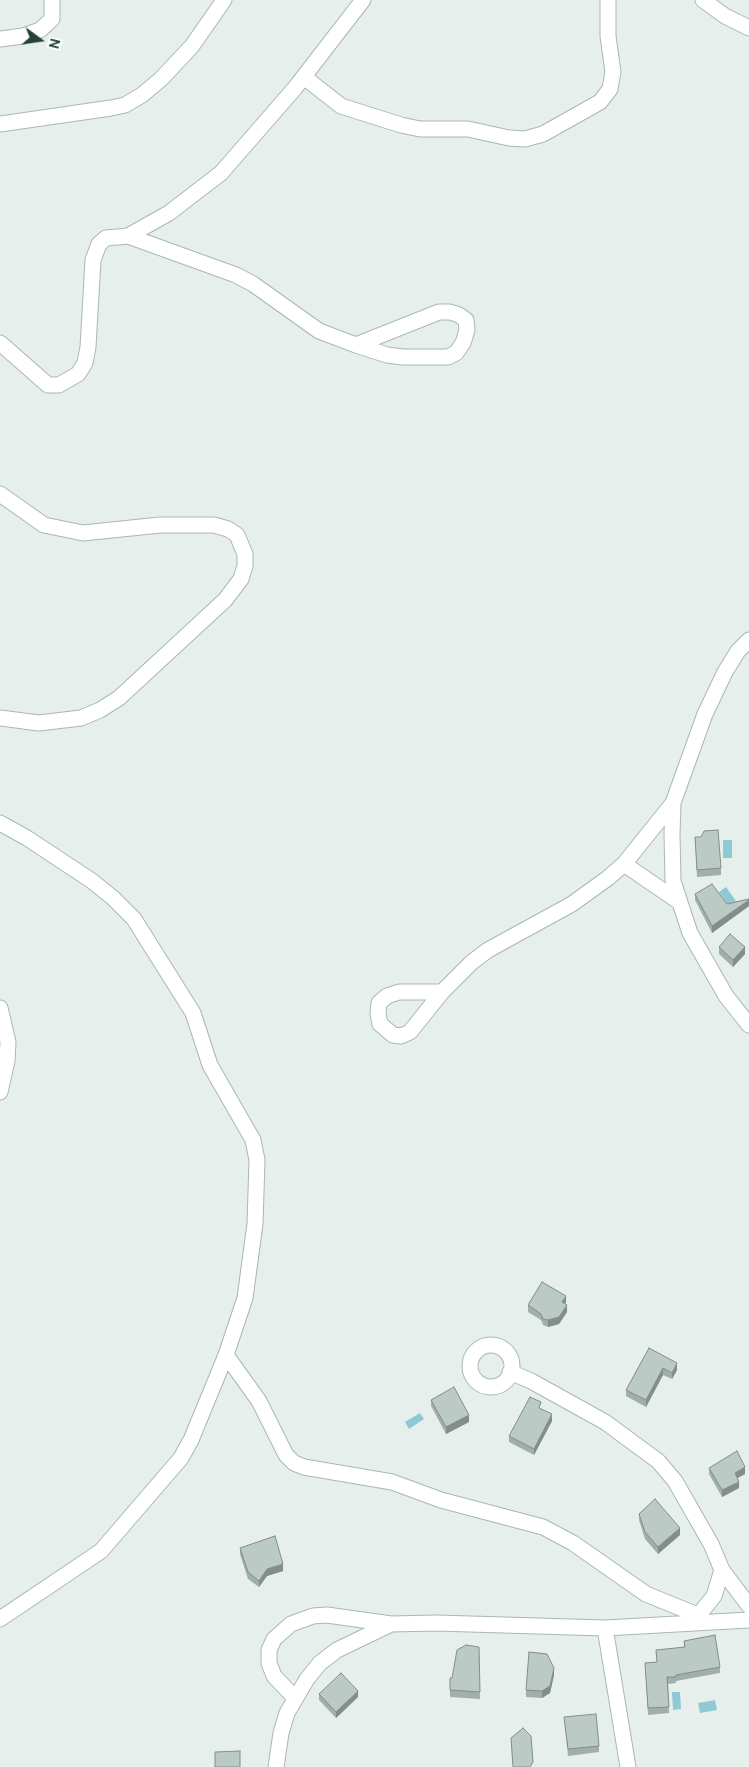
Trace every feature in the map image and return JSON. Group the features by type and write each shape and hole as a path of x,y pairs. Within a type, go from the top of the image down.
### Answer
{"street":[{"path":"0,39 23,36 40,30 52,19 52,0"},
{"path":"0,124 124,105 142,95 192,46 224,0"},
{"path":"0,343 48,384 59,385 78,374 85,363 88,347 93,260 99,244 106,238 128,236 169,213 221,173 304,77 363,0"},
{"path":"304,77 342,106 401,125 420,129 468,129 509,138 525,139 543,134 600,102 610,89 613,72 608,36 608,0"},
{"path":"703,0 724,16 749,28"},
{"path":"128,236 236,275 253,284 319,331 356,345 403,358 448,357 456,353 464,343 467,330 466,320 450,312 439,312 356,345"},
{"path":"0,494 31,518 44,525 84,533 160,525 214,525 228,529 236,535 245,554 245,566 241,579 225,600 120,698 100,710 81,718 39,723 0,718"},
{"path":"442,992 472,962 488,950 572,904 624,864 673,803 706,714 725,672 738,651 749,640"},
{"path":"673,803 672,859 678,901 694,941 735,1011 749,1025"},
{"path":"0,823 27,838 92,881 134,919 194,1013 210,1065 253,1140 257,1160 255,1224 245,1298 203,1415 181,1458 120,1532 101,1551 0,1619"},
{"path":"624,864 678,901"},
{"path":"0,1008 8,1042 7,1061 0,1092"},
{"path":"226,1355 259,1401 286,1456 294,1463 304,1467 392,1482 441,1500 543,1527 573,1543 646,1594 696,1620"},
{"path":"510,1372 531,1381 605,1422 658,1461 675,1481 711,1544 722,1570 749,1606"},
{"path":"696,1620 714,1596 722,1570"},
{"path":"295,1698 274,1676 269,1663 269,1650 274,1639 291,1624 313,1616 327,1615 392,1624 605,1628 696,1620 749,1620"},
{"path":"276,1767 281,1733 287,1713 295,1698 320,1663 337,1650 392,1624"},
{"path":"605,1628 628,1767"}],"water":[{"path":"723,840 732,840 732,858 723,858"},
{"path":"726,887 736,901 729,906 719,892"},
{"path":"420,1413 424,1419 409,1429 405,1422"},
{"path":"672,1692 680,1692 681,1709 673,1710"},
{"path":"715,1700 717,1710 700,1713 698,1703"}],"building":[{"path":"718,830 721,868 697,870 695,837 701,837 704,831"},
{"path":"712,884 727,904 749,900 712,926 695,894"},
{"path":"730,934 745,947 733,960 719,947"},
{"path":"542,1282 566,1296 562,1302 567,1305 559,1317 548,1320 543,1319 541,1314 528,1305"},
{"path":"649,1348 677,1363 672,1373 663,1368 646,1400 626,1390"},
{"path":"454,1387 469,1415 446,1427 431,1400"},
{"path":"530,1397 541,1402 539,1408 552,1414 534,1449 509,1436"},
{"path":"737,1451 745,1467 735,1473 739,1482 722,1490 709,1468"},
{"path":"655,1499 680,1528 658,1547 645,1532 639,1514"},
{"path":"275,1536 283,1564 267,1569 259,1581 248,1572 240,1548"},
{"path":"715,1635 720,1667 676,1675 676,1677 667,1677 669,1707 648,1708 645,1663 657,1662 656,1650 685,1647 684,1641"},
{"path":"466,1645 479,1647 480,1692 450,1690 450,1678 452,1678 457,1650"},
{"path":"529,1652 547,1654 554,1668 550,1686 542,1691 526,1690"},
{"path":"341,1673 358,1691 336,1712 319,1694"},
{"path":"596,1714 599,1746 568,1749 564,1717"},
{"path":"523,1728 531,1736 533,1762 530,1767 513,1767 511,1738"},
{"path":"240,1751 240,1767 215,1767 215,1752"}]}
